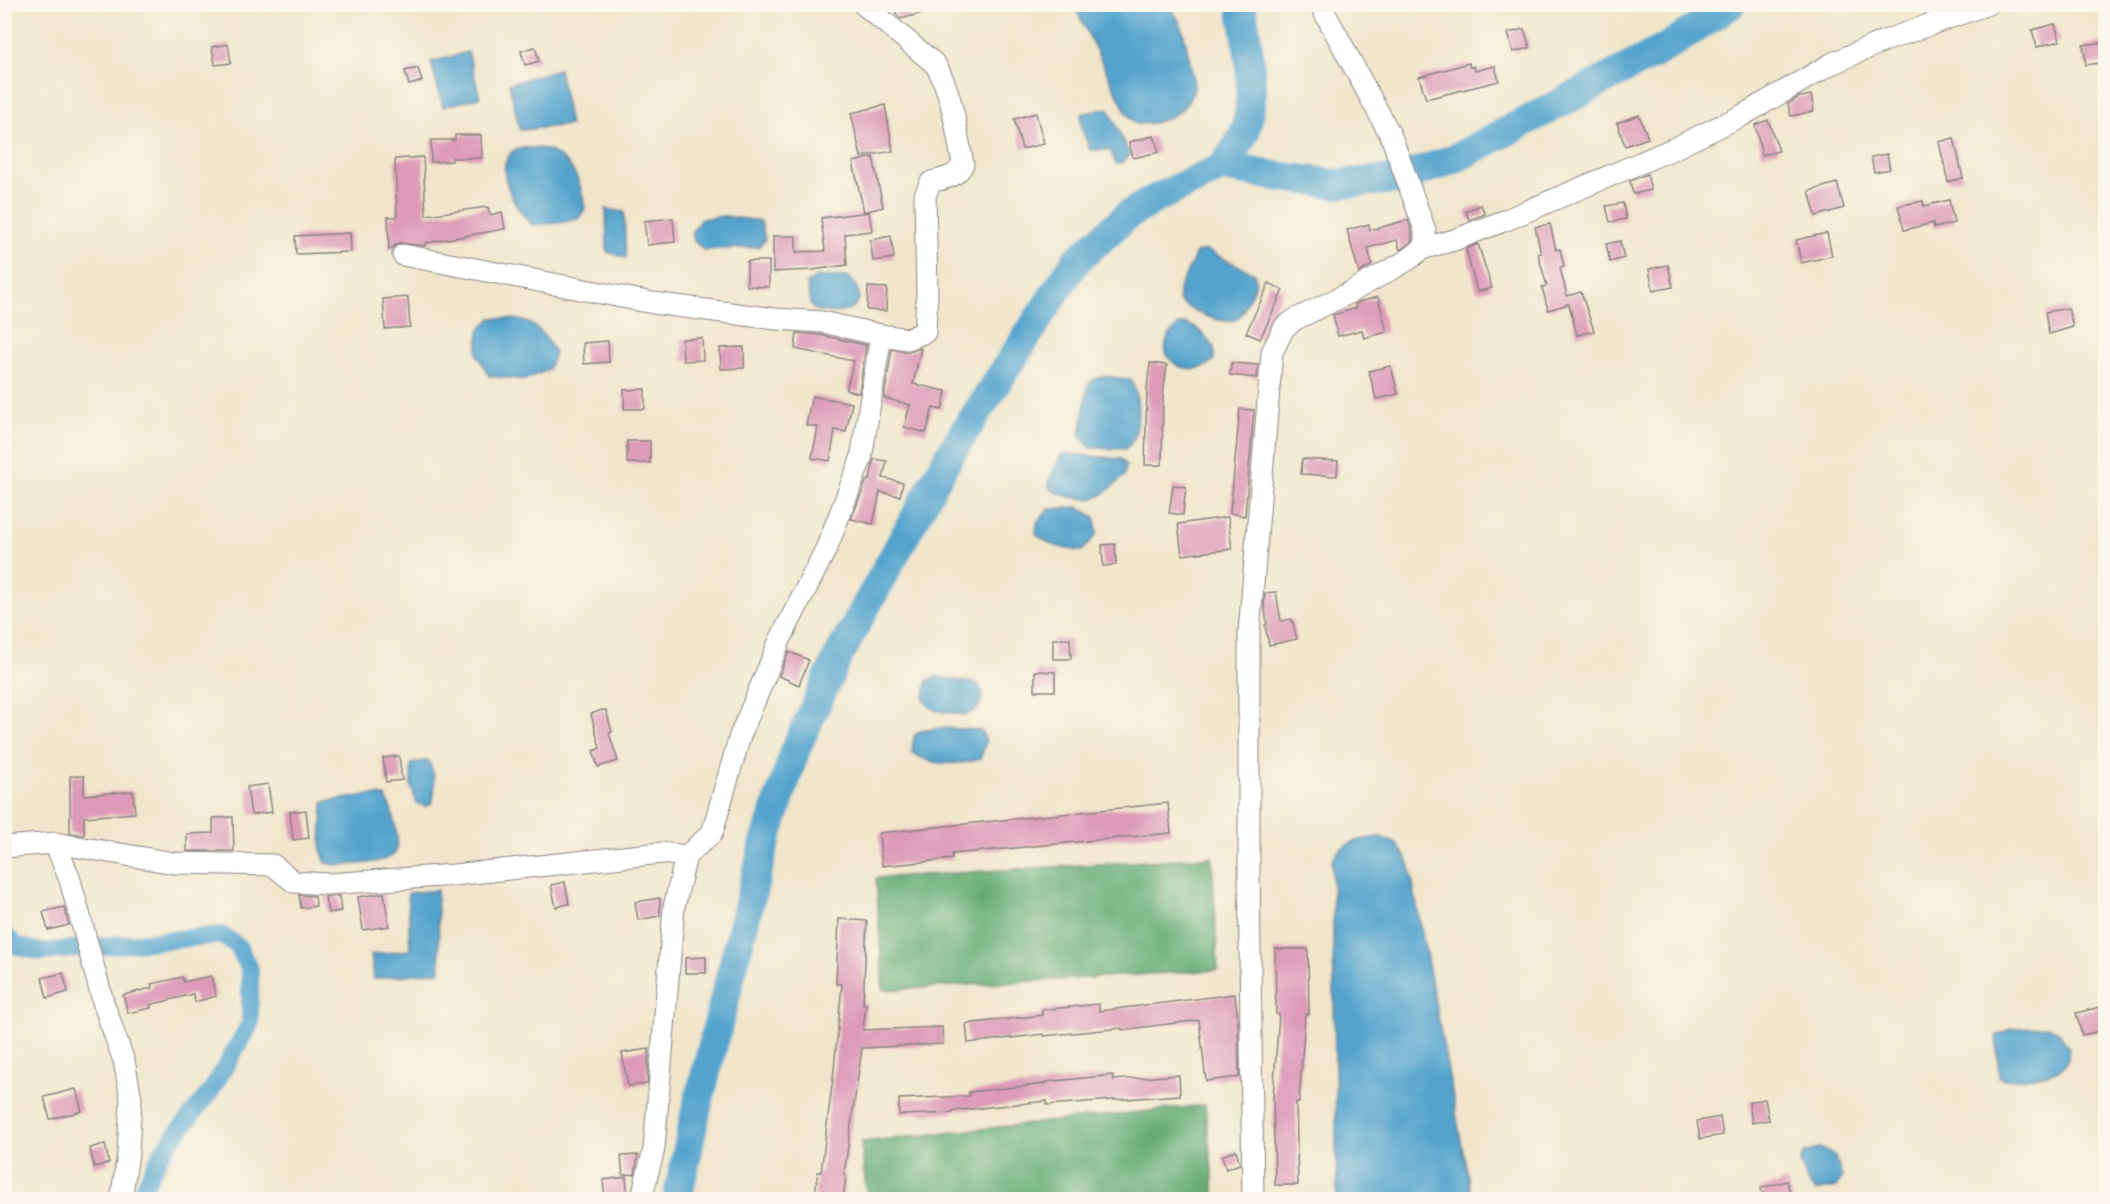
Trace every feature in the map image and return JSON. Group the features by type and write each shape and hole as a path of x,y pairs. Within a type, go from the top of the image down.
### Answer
{"street":[{"path":"403,255 652,303 776,319 822,322 908,339 925,332 927,294 925,195 931,182 952,177 959,172 963,164 949,96 935,64 863,4"},
{"path":"1320,4 1391,136 1425,231 1422,249"},
{"path":"1252,1200 1249,633 1272,352 1284,328 1294,320 1408,260 1422,249 1454,240 1506,220 1675,148 1743,115 1832,64 1884,40 1988,4"},
{"path":"642,1200 654,1149 674,907 686,856 712,833 740,736 780,640 827,547 861,459 881,335"},
{"path":"4,847 55,843 174,863 273,865 294,882 328,884 454,875 661,853 686,856"},
{"path":"55,843 70,880 104,1005 124,1061 131,1098 128,1154 121,1200"}],"green space":[{"path":"1212,857 1218,970 883,990 876,878"},
{"path":"1205,1105 1215,1199 867,1199 861,1142"}],"water":[{"path":"1074,5 1169,5 1181,25 1193,77 1194,88 1186,105 1163,120 1136,124 1127,114"},
{"path":"468,52 480,97 443,107 431,62"},
{"path":"559,69 570,125 520,130 509,84"},
{"path":"1108,108 1130,155 1121,163 1116,164 1110,150 1090,150 1081,127 1081,114"},
{"path":"523,148 543,149 568,164 578,180 585,209 578,219 532,225 521,213 512,197 505,172 506,162 512,151"},
{"path":"606,209 624,212 626,258 607,252"},
{"path":"723,216 761,221 765,240 758,247 704,250 694,241 692,232 701,219"},
{"path":"1205,250 1254,273 1253,290 1239,317 1233,320 1217,320 1208,317 1190,309 1179,300 1179,289 1196,253"},
{"path":"817,277 849,277 857,287 859,296 857,303 845,311 815,310 810,304 807,283"},
{"path":"491,318 514,319 536,328 555,353 548,370 524,380 489,376 477,354 479,331"},
{"path":"1186,324 1198,329 1214,347 1214,360 1207,366 1189,369 1173,362 1168,356 1165,349 1168,338 1179,325"},
{"path":"1106,376 1131,380 1136,392 1138,408 1136,432 1133,441 1125,449 1091,448 1080,436 1088,385 1094,379"},
{"path":"1061,455 1121,459 1126,465 1124,476 1097,498 1076,498 1055,492 1050,489 1048,482"},
{"path":"1078,507 1095,517 1097,534 1082,551 1058,546 1036,534 1037,522 1049,509"},
{"path":"936,677 978,684 983,694 978,709 966,715 935,710 928,705 924,699 927,681"},
{"path":"941,728 981,730 986,742 980,759 963,763 945,763 927,760 912,752 914,736 920,731"},
{"path":"428,760 434,775 434,791 433,802 426,807 416,803 411,785 411,764"},
{"path":"370,795 385,796 397,834 394,854 381,860 362,864 326,863 321,850 323,802"},
{"path":"1380,837 1397,843 1409,863 1472,1199 1337,1199 1332,860 1346,845 1359,840"},
{"path":"437,890 440,971 374,979 371,955 410,950 408,893"},
{"path":"2048,1026 2059,1032 2069,1048 2065,1065 2048,1074 2029,1078 2011,1080 1999,1077 1996,1036 2010,1029"},
{"path":"1820,1148 1835,1156 1842,1177 1836,1187 1815,1191 1807,1181 1800,1162 1804,1153"}],"building":[{"path":"893,4 939,4 940,8 901,19"},
{"path":"2055,24 2060,41 2037,47 2032,30"},
{"path":"1524,29 1530,48 1513,52 1508,33"},
{"path":"2106,42 2106,62 2086,65 2083,45"},
{"path":"228,44 231,63 215,65 212,47"},
{"path":"535,47 539,61 525,65 521,51"},
{"path":"1469,63 1470,68 1474,66 1475,71 1495,66 1499,81 1426,99 1419,77"},
{"path":"418,68 422,81 409,85 405,71"},
{"path":"1811,95 1814,111 1791,116 1788,104 1799,97"},
{"path":"885,105 893,151 861,157 851,113"},
{"path":"1036,113 1044,144 1022,149 1014,119"},
{"path":"1639,115 1648,138 1625,146 1617,123"},
{"path":"1768,120 1779,151 1762,155 1755,125"},
{"path":"455,135 481,135 482,158 452,158 452,161 431,162 431,140 455,140"},
{"path":"1154,136 1159,152 1133,158 1129,142"},
{"path":"1954,138 1963,178 1948,182 1939,142"},
{"path":"1887,154 1890,169 1874,172 1871,157"},
{"path":"423,157 426,215 488,207 490,215 502,212 505,229 425,243 425,246 399,243 389,250 388,217 397,217 395,159"},
{"path":"873,157 883,207 864,212 853,162"},
{"path":"1647,174 1651,190 1633,194 1630,181"},
{"path":"1837,183 1844,208 1816,216 1809,191"},
{"path":"1949,200 1954,223 1934,228 1933,223 1904,230 1898,206 1923,201 1924,206"},
{"path":"1623,203 1626,219 1610,222 1606,206"},
{"path":"1481,205 1485,214 1469,220 1466,211"},
{"path":"869,212 872,231 845,234 847,265 773,272 773,236 796,236 796,252 825,251 821,218"},
{"path":"673,218 675,242 647,245 644,221"},
{"path":"1408,220 1412,241 1400,250 1397,240 1368,248 1372,265 1359,273 1347,230 1369,224 1370,230"},
{"path":"1550,224 1556,250 1560,249 1564,267 1560,268 1567,296 1581,292 1594,331 1577,335 1569,304 1548,310 1542,287 1547,286 1538,254 1541,253 1535,227"},
{"path":"350,233 351,252 296,254 295,236"},
{"path":"1827,233 1832,256 1801,263 1796,240"},
{"path":"891,236 894,258 873,261 870,240"},
{"path":"1620,241 1624,258 1610,262 1606,244"},
{"path":"1478,244 1492,288 1477,292 1466,249"},
{"path":"747,261 769,261 769,287 747,286"},
{"path":"1668,265 1673,287 1653,291 1649,269"},
{"path":"1269,283 1283,290 1260,339 1246,333"},
{"path":"868,287 887,288 886,311 867,310"},
{"path":"408,297 410,327 385,329 383,299"},
{"path":"1378,297 1387,332 1364,338 1362,330 1338,336 1333,315 1356,308 1355,304 1359,302"},
{"path":"2068,308 2073,327 2049,334 2045,312"},
{"path":"797,333 820,335 866,345 859,393 846,390 854,361 795,349"},
{"path":"702,338 703,360 683,361 682,339"},
{"path":"608,341 609,362 584,364 583,343"},
{"path":"744,347 744,368 721,369 720,348"},
{"path":"921,348 913,384 946,391 942,410 933,408 926,433 904,427 910,405 884,398 892,349 907,352"},
{"path":"1150,363 1167,365 1163,395 1162,465 1145,465"},
{"path":"1231,363 1258,365 1257,378 1230,375"},
{"path":"1391,366 1398,394 1376,399 1369,371"},
{"path":"645,389 645,409 624,409 624,390"},
{"path":"812,396 852,403 846,432 835,430 830,461 812,458 818,427 806,425"},
{"path":"1240,409 1254,410 1245,516 1230,513"},
{"path":"627,441 650,441 650,463 627,463"},
{"path":"874,459 887,461 883,478 903,483 900,496 880,492 873,524 851,519 867,480 870,480"},
{"path":"1302,459 1338,461 1337,476 1301,474"},
{"path":"1173,485 1186,487 1183,515 1169,513"},
{"path":"1228,517 1232,549 1182,555 1178,524"},
{"path":"1115,544 1116,565 1103,566 1102,545"},
{"path":"1276,592 1281,621 1292,619 1297,639 1269,645 1265,625 1267,624 1265,593"},
{"path":"1053,639 1070,639 1071,659 1053,659"},
{"path":"789,652 809,660 799,685 779,676"},
{"path":"1035,671 1055,672 1055,691 1035,691"},
{"path":"606,710 612,732 609,733 618,761 598,767 593,751 600,748 591,714"},
{"path":"399,756 402,780 386,782 383,758"},
{"path":"70,776 84,776 84,795 133,791 135,813 84,817 84,835 70,833"},
{"path":"268,784 272,812 251,815 247,787"},
{"path":"1168,803 1171,833 952,854 952,859 882,866 879,833"},
{"path":"306,810 309,838 293,840 290,812"},
{"path":"233,817 234,851 187,851 187,834 213,833 213,818"},
{"path":"565,882 569,904 556,907 551,885"},
{"path":"384,893 389,926 363,930 358,897"},
{"path":"299,895 315,896 316,906 301,908"},
{"path":"339,896 341,911 328,913 325,897"},
{"path":"660,898 660,916 638,920 635,902"},
{"path":"64,907 69,925 48,930 43,912"},
{"path":"839,919 867,921 863,1004 866,1004 863,1030 942,1027 943,1044 862,1048 844,1175 846,1176 843,1200 814,1200 818,1172 821,1172 842,984 836,984"},
{"path":"1275,949 1308,949 1309,1014 1305,1014 1299,1102 1296,1102 1298,1185 1275,1185 1273,1096 1279,1014 1276,1014"},
{"path":"706,957 706,973 685,973 685,958"},
{"path":"63,973 68,992 47,998 42,978"},
{"path":"211,976 216,996 195,1002 193,994 128,1013 123,995 152,988 151,984 182,977 184,982"},
{"path":"1235,994 1239,1077 1206,1081 1199,1020 1122,1030 1122,1028 1044,1036 1044,1034 968,1043 966,1024 1042,1015 1042,1010 1099,1004 1099,1011"},
{"path":"2100,1007 2105,1030 2082,1035 2076,1013"},
{"path":"649,1049 647,1084 628,1086 622,1053"},
{"path":"1113,1075 1113,1080 1179,1075 1180,1095 1047,1105 1047,1101 953,1111 953,1113 899,1115 899,1099 969,1096 969,1092"},
{"path":"76,1089 82,1111 50,1119 44,1097"},
{"path":"1765,1099 1769,1120 1752,1123 1749,1102"},
{"path":"1720,1117 1723,1135 1700,1139 1697,1121"},
{"path":"105,1144 109,1163 94,1167 90,1148"},
{"path":"1236,1150 1240,1164 1226,1169 1222,1156"},
{"path":"638,1155 635,1174 623,1175 621,1156"},
{"path":"626,1177 628,1200 605,1200 603,1180"},
{"path":"1787,1181 1792,1200 1764,1200 1761,1188"}],"waterway":[{"path":"1223,167 1243,136 1249,116 1251,85 1249,51 1241,4"},
{"path":"677,1200 696,1111 763,849 796,748 838,657 950,454 1076,261 1128,215 1155,199 1223,167 1337,184 1398,179 1454,159 1667,47 1732,4"},
{"path":"4,934 17,946 42,952 221,935 238,946 250,970 250,1024 211,1091 162,1152 139,1200"}]}
